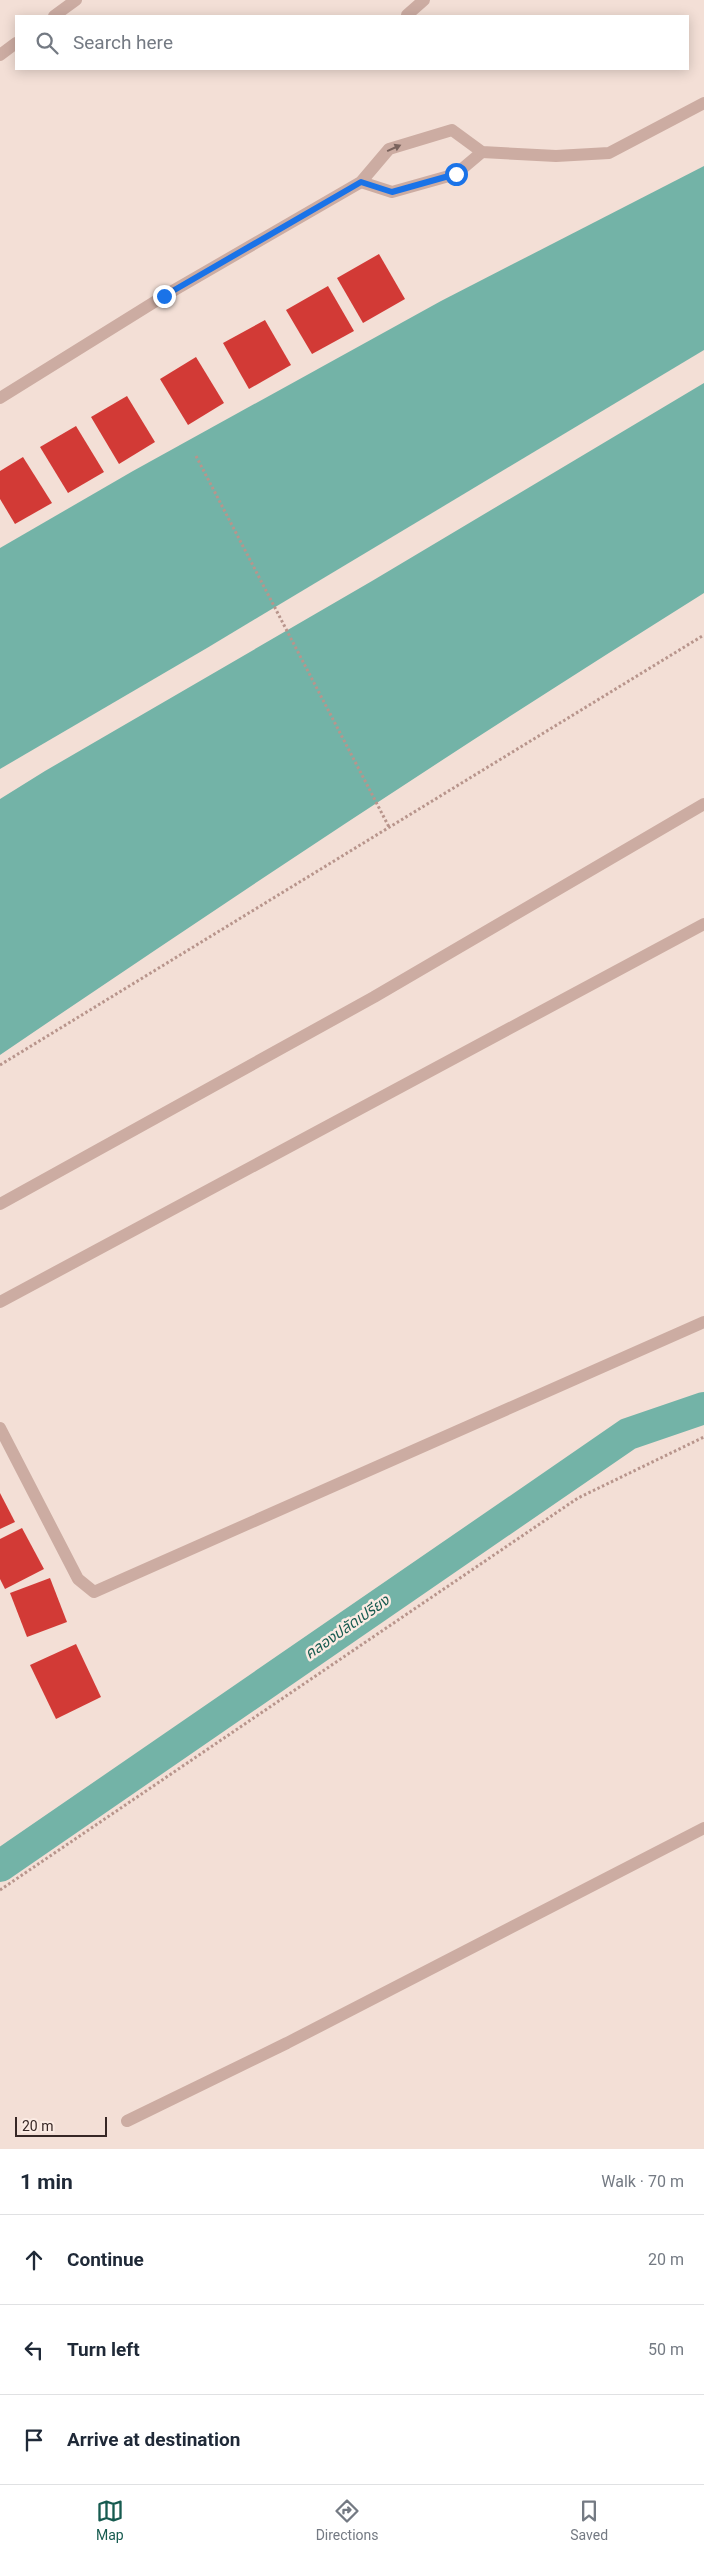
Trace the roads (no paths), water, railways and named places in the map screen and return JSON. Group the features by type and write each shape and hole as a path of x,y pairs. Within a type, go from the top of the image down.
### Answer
{"street":[{"path":"55,15 76,0"},
{"path":"407,15 424,0"},
{"path":"0,55 15,44"},
{"path":"0,398 164,296 361,182 389,149 452,130 482,152 556,156 609,153 704,102"},
{"path":"361,182 392,192 456,174 482,152"},
{"path":"0,1204 374,997 704,804"},
{"path":"0,1302 704,924"},
{"path":"0,1428 78,1580 94,1592 704,1322"},
{"path":"127,2121 287,2043 704,1828"}],"water":[{"path":"704,166 704,350 207,648 0,769 0,548 133,471 441,301"},
{"path":"704,383 704,593 350,821 0,1055 0,799 372,581"}],"waterway":[{"name":"คลองปลัดเปรียง","path":"0,1866 628,1434 704,1408"}]}
